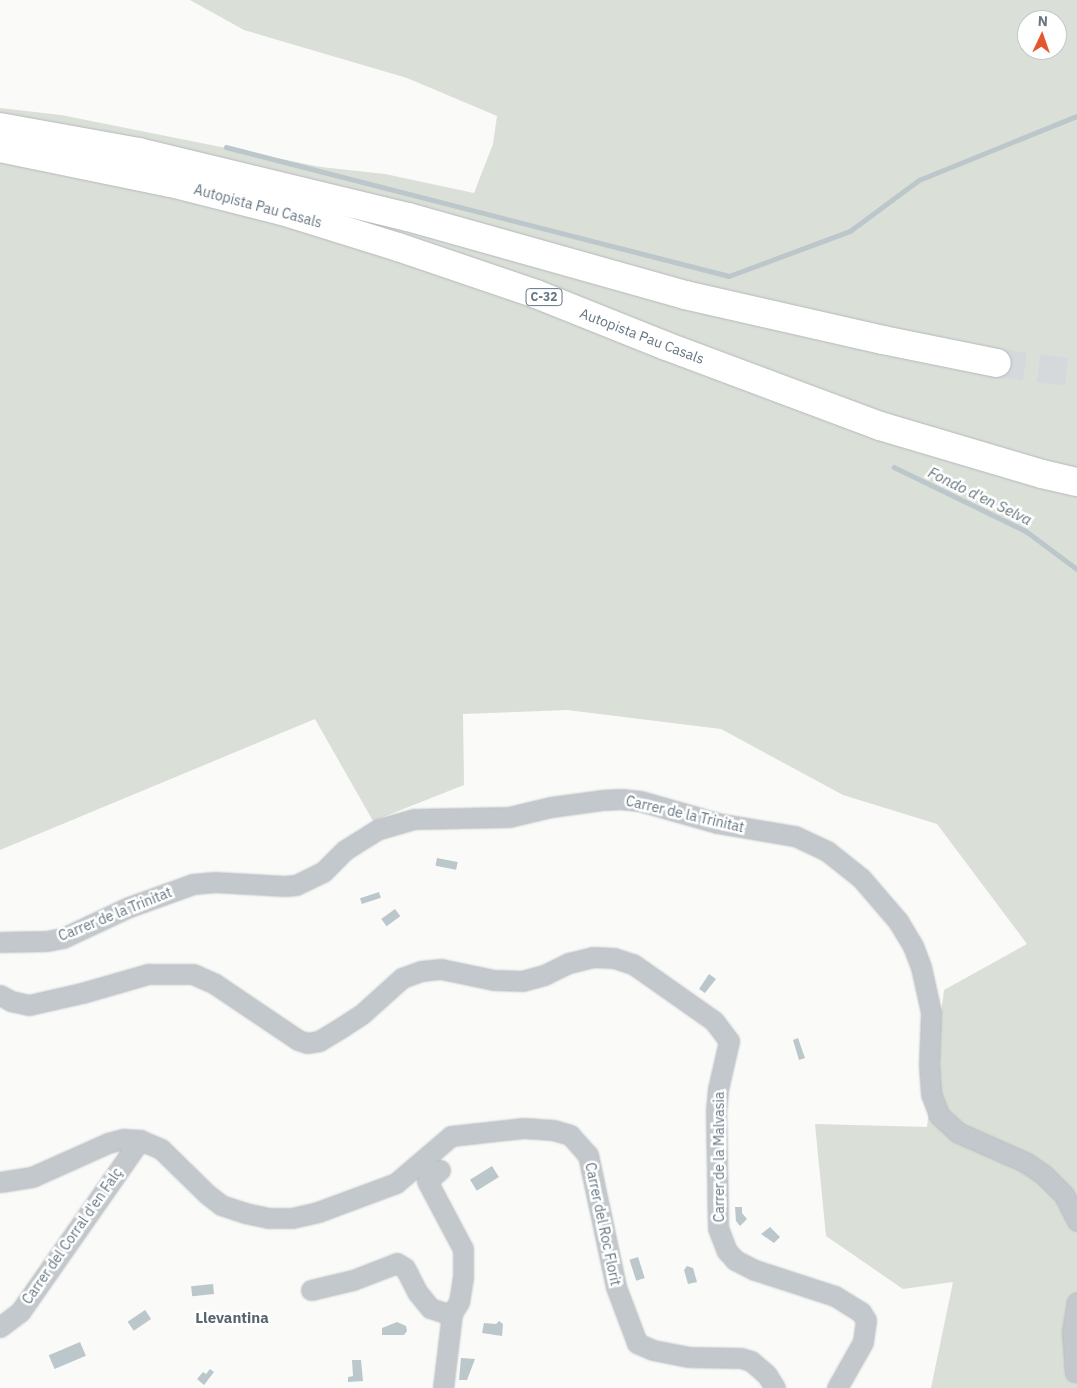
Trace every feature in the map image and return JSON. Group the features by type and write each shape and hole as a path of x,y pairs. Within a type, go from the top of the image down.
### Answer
{"highway":[{"name":"Autopista Pau Casals","path":"0,127 139,152 408,217 685,294 884,340 997,363"},
{"name":"Autopista Pau Casals","path":"0,148 171,183 282,211 398,247 536,294 666,346 880,426 1033,472 1077,482"}],"street":[{"name":"Carrer de la Trinitat","path":"0,942 37,942 64,938 129,906 193,884 215,882 296,885 323,872 345,850 380,829 414,818 509,817 551,807 621,799 640,801 717,823 794,836 827,851 861,878 898,922 913,946 921,967 931,1012 929,1065 931,1094 939,1115 957,1132 1025,1162 1044,1174 1064,1195 1077,1220"},
{"name":"Carrer de la Malvasia","path":"0,995 11,1001 29,1005 82,993 148,974 193,974 215,984 298,1040 308,1043 319,1041 339,1030 362,1014 402,978 421,971 441,969 494,980 522,981 544,975 569,962 593,957 614,958 632,964 714,1021 728,1041 718,1089 716,1111 718,1228 726,1251 734,1260 755,1270 835,1296 860,1312 866,1320 863,1342 837,1388"},
{"name":"Carrer del Roc Florit","path":"0,1182 32,1177 108,1143 124,1139 140,1140 161,1148 207,1194 222,1205 245,1213 292,1218 318,1212 396,1183 451,1136 524,1128 553,1130 570,1135 588,1154 616,1287 637,1343 653,1350 689,1357 741,1358 751,1361 767,1375 775,1388"},
{"name":"Carrer del Corral d'en Falç","path":"0,1327 20,1312 140,1140"},
{"path":"440,1170 427,1181 463,1249 463,1277 459,1302 452,1313 443,1388"},
{"path":"311,1290 352,1280 397,1263 405,1268 418,1293 430,1308 445,1313 452,1313"},
{"path":"1075,1372 1072,1333 1077,1302"}],"shaded area":[{"path":"190,0 1077,0 1077,1388 931,1388 953,1282 903,1289 826,1236 815,1124 927,1127 944,990 1027,944 937,824 843,795 721,729 567,710 463,714 464,785 373,821 315,719 0,850 0,108 61,115 321,167 385,174 474,193 493,144 497,116 407,78 244,30"},
{"path":"437,858 458,862 456,870 435,866"},
{"path":"379,892 381,898 362,904 360,898"},
{"path":"395,909 400,916 387,926 381,919"},
{"path":"709,974 716,979 705,993 699,989"},
{"path":"798,1038 805,1058 799,1060 793,1040"},
{"path":"492,1166 499,1177 477,1191 470,1180"},
{"path":"735,1207 742,1207 742,1213 747,1219 740,1226 736,1221"},
{"path":"770,1227 780,1237 774,1243 761,1234"},
{"path":"638,1257 645,1278 636,1281 629,1260"},
{"path":"687,1266 693,1268 697,1282 688,1284 684,1270"},
{"path":"213,1284 214,1294 192,1296 191,1286"},
{"path":"145,1310 151,1319 134,1331 128,1322"},
{"path":"499,1321 503,1324 502,1336 482,1333 484,1323 496,1324"},
{"path":"397,1322 406,1326 407,1331 404,1335 382,1335 382,1328"},
{"path":"80,1342 86,1356 55,1369 49,1355"},
{"path":"461,1358 475,1359 467,1380 459,1380"},
{"path":"352,1360 361,1360 363,1381 348,1382 348,1377 353,1376"},
{"path":"210,1369 214,1372 204,1385 197,1379 203,1372 206,1374"}],"waterway":[{"path":"226,147 729,276 850,231 919,180 1077,116"},
{"name":"Fondo d'en Selva","path":"894,467 1026,531 1077,569"}],"tunnel":[{"path":"997,363 1077,373"}],"district":[{"name":"Llevantina","path":"232,1318"}]}
